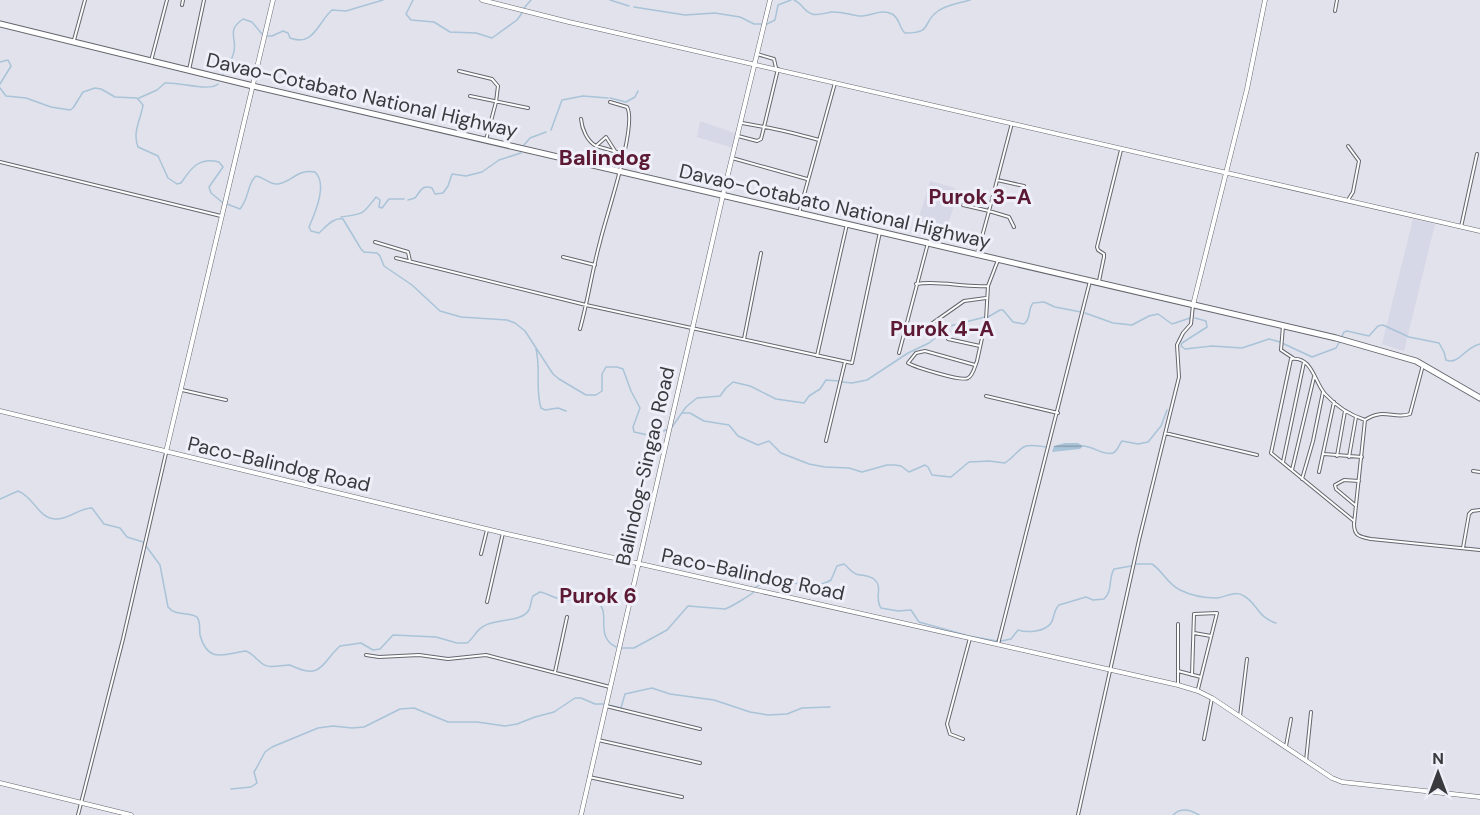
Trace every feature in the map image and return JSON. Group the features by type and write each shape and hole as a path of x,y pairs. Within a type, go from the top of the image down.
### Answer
{"highway":[{"name":"Davao-Cotabato National Highway","path":"0,24 253,86 1346,340 1400,355 1423,365 1480,398"}],"street":[{"path":"74,42 85,0"},
{"path":"151,61 167,0"},
{"path":"182,5 183,0"},
{"path":"189,70 204,0"},
{"path":"78,815 123,639 273,0"},
{"path":"482,0 569,22 1480,230"},
{"name":"Balindog-Singao Road","path":"581,815 637,564 770,0"},
{"path":"1078,815 1179,377 1176,348 1180,337 1191,324 1193,305 1247,89 1265,0"},
{"path":"1335,11 1337,0"},
{"path":"738,136 759,141 764,127 777,69 774,59 757,54"},
{"path":"459,71 495,81 499,88 486,140"},
{"path":"799,213 835,82"},
{"path":"470,96 528,108"},
{"path":"580,329 624,154 630,112 623,105 610,102"},
{"path":"581,119 583,130 592,144 624,154"},
{"path":"741,122 819,140"},
{"path":"977,255 1012,123"},
{"path":"596,146 606,137 615,152"},
{"path":"1348,146 1359,163 1353,192 1348,200"},
{"path":"1098,283 1104,255 1096,247 1121,148"},
{"path":"1461,226 1477,154"},
{"path":"732,158 808,179"},
{"path":"0,162 221,216"},
{"path":"997,180 1024,186"},
{"path":"963,205 1009,217 1014,227"},
{"path":"817,356 847,224"},
{"path":"396,258 586,305 852,363 880,232"},
{"path":"375,242 408,252 410,261"},
{"path":"898,353 928,243"},
{"path":"744,339 761,253"},
{"path":"563,257 595,265"},
{"path":"975,365 925,351 914,355 908,363 965,379 970,377 975,365 986,320 988,286 998,260"},
{"path":"998,644 1090,281"},
{"path":"915,284 988,286"},
{"path":"903,332 927,327 964,301 986,298"},
{"path":"1283,326 1281,350 1309,365 1323,392 1345,411 1365,420 1379,413 1404,416 1410,414 1423,365"},
{"path":"948,339 980,346"},
{"path":"1293,358 1290,362 1271,449 1273,455 1354,521"},
{"path":"1283,462 1304,361"},
{"path":"826,441 845,362"},
{"path":"1292,470 1314,377"},
{"path":"180,390 226,399"},
{"path":"1302,479 1323,392"},
{"path":"986,396 1058,413"},
{"path":"1318,472 1324,454 1334,402"},
{"name":"Paco-Balindog Road","path":"0,411 503,534 1178,685 1212,698 1332,778 1342,782 1480,797"},
{"path":"1337,456 1345,411"},
{"path":"1349,457 1356,417"},
{"path":"1365,420 1354,532 1365,538 1480,550"},
{"path":"1165,433 1257,455"},
{"path":"1324,454 1362,457"},
{"path":"1473,471 1480,472"},
{"path":"1356,506 1335,487 1338,482 1344,480 1359,482"},
{"path":"1463,548 1469,514 1480,510"},
{"path":"481,554 487,530"},
{"path":"487,602 503,534"},
{"path":"1192,675 1194,614 1217,613 1198,691"},
{"path":"555,672 567,617"},
{"path":"1178,624 1178,685"},
{"path":"1194,633 1211,636"},
{"path":"963,739 950,734 947,724 970,638"},
{"path":"366,655 379,657 419,655 454,659 486,655 610,687"},
{"path":"1240,716 1247,659"},
{"path":"1178,671 1201,677"},
{"path":"1204,739 1212,698"},
{"path":"606,706 700,729"},
{"path":"1306,761 1311,712"},
{"path":"1286,747 1290,719"},
{"path":"598,740 700,763"},
{"path":"589,777 682,797"},
{"path":"0,783 131,815"}],"shaded area":[{"path":"700,121 737,134 733,148 697,137"},
{"path":"930,181 955,188 953,196 957,197 943,239 915,230"},
{"path":"1413,219 1435,224 1404,351 1382,344"}],"water":[{"path":"1078,443 1083,446 1080,449 1052,452 1054,446"}],"waterway":[{"path":"266,36 283,31 288,33 290,38 305,39 315,32 332,10 346,11 383,0"},
{"path":"413,0 406,14 411,20 434,22 450,32 476,33 492,38 517,20 522,13"},
{"path":"524,8 531,0"},
{"path":"610,0 629,6"},
{"path":"767,24 775,20 778,5 791,0"},
{"path":"794,0 814,15 835,12 863,16 888,12 897,18 905,33 914,33 924,29 933,15 941,9 970,0"},
{"path":"634,7 685,15 715,13 740,17 754,24 762,24"},
{"path":"223,74 233,54 235,46 233,31 238,23 243,19 252,22 262,34"},
{"path":"0,62 8,60 11,66 0,84"},
{"path":"139,98 157,90 165,83 201,87 218,84"},
{"path":"0,88 6,96 26,98 51,107 70,110 83,92 95,88 115,97 137,98 143,105 136,131 138,147 158,156 168,178 177,184 181,183 192,168 201,162 219,162 223,167 209,187 211,193 222,202"},
{"path":"610,98 626,102 635,97 638,91"},
{"path":"551,130 562,100 583,96 608,98"},
{"path":"524,145 530,138 546,132"},
{"path":"408,200 415,198 426,187 432,188 435,194 443,193 452,174 466,176 482,172 499,160 521,153"},
{"path":"227,204 240,209 251,182 256,176 278,184 303,172 315,172 319,177 320,191 317,207 309,227 311,231 319,233 333,221 343,219 364,252 377,253 384,266 412,285 440,311 461,317 507,320 515,323 525,331 553,374 586,395 596,395 602,391 602,374 606,367 623,369 640,408 633,427 634,432 653,436 668,429"},
{"path":"341,217 362,213 376,197 380,200 379,207 382,208 389,199 404,199"},
{"path":"988,317 1003,310 1013,322 1024,324 1033,303 1044,302 1055,307 1081,312"},
{"path":"1085,313 1113,323 1132,325 1158,314 1172,324 1190,318"},
{"path":"842,382 867,380 908,353 929,343 950,326 985,317"},
{"path":"1195,318 1206,321 1207,327 1182,343 1181,346 1185,349 1212,346 1242,348 1269,339 1280,342"},
{"path":"1342,336 1347,331 1369,336 1378,326 1383,325 1409,337 1439,343 1446,360 1451,361 1480,344"},
{"path":"1282,343 1312,357 1336,348 1340,341"},
{"path":"536,349 538,394 541,408 545,410 558,408 566,411"},
{"path":"672,427 686,407 697,398 720,396 733,382 750,386 776,399 804,403 809,396 820,389 826,380 839,381"},
{"path":"1082,446 1109,454 1116,451 1122,441 1138,444 1148,442 1161,426 1167,410"},
{"path":"683,413 690,413 704,421 729,425 738,436 758,445 769,441 781,453 809,464 849,468 862,472 887,465 901,466 909,472 925,465 932,475 951,477 969,462 1005,463 1026,446 1046,447"},
{"path":"0,499 18,491 44,515 55,519 65,518 92,508 104,524 120,528 127,537 143,542"},
{"path":"146,546 160,565 168,607 175,612 197,617 203,644 212,654 224,655 246,651 269,666 290,665 315,671 340,646 361,643 373,650 380,649 393,635 436,637 457,643 467,643 484,626 525,614 529,610 533,596 540,592 564,600 585,598 596,601 603,611 606,636 609,642 616,647"},
{"path":"756,587 783,582 808,585 826,583 831,580 837,566 844,564 854,573 875,580 881,608 898,611 911,610 919,622 997,641"},
{"path":"1136,564 1152,564 1168,581 1193,595 1217,598 1241,594 1249,599 1261,614 1276,623"},
{"path":"1001,641 1011,639 1018,630 1031,631 1045,628 1051,623 1059,605 1086,597 1093,600 1104,599 1109,592 1114,569 1131,566"},
{"path":"622,648 634,648 667,630 688,606 725,609 754,592"},
{"path":"608,705 621,708 625,694 652,688 670,694 714,700 750,712 768,715 787,714 802,708 830,707"},
{"path":"231,789 251,787 257,783 254,772 265,752 272,747 318,728 364,727 400,709 414,708 448,722 477,722 505,726 554,712 575,698 595,704 604,704"},
{"path":"1173,815 1186,810 1199,815"}],"district":[{"name":"Balindog","path":"605,157"},
{"name":"Purok 3-A","path":"980,197"},
{"name":"Purok 4-A","path":"942,329"},
{"name":"Purok 6","path":"598,596"}]}
